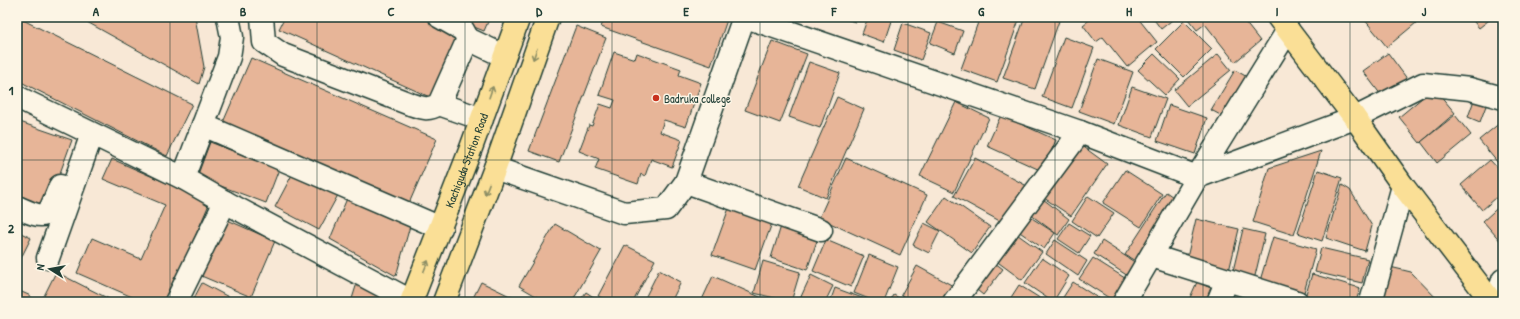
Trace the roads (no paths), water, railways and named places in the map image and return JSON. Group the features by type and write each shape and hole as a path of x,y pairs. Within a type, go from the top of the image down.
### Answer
{"main road":[{"name":"Kachiguda Station Road","path":"411,302 441,228 519,17"},
{"path":"444,302 495,168 548,17"},
{"path":"1283,24 1355,118 1403,186 1492,302"}],"street":[{"path":"183,178 229,57 232,37 228,17"},
{"path":"262,17 264,42 284,55 410,104 432,109 439,104 468,39"},
{"path":"440,17 463,30 468,39 504,56"},
{"path":"495,168 624,213 666,209 686,182 745,17 1080,132 1198,177 1355,118 1423,84 1470,89 1503,98"},
{"path":"1124,302 1198,177 1283,24"},
{"path":"18,102 88,132 183,178 411,302"},
{"path":"439,104 482,119"},
{"path":"203,125 441,228"},
{"path":"17,207 36,215 43,216 49,212 88,132"},
{"path":"48,258 88,132"},
{"path":"954,302 1080,132"},
{"path":"686,182 822,230"},
{"path":"1371,302 1403,186"},
{"path":"176,302 225,202"},
{"path":"1152,256 1297,302"},
{"path":"1218,302 1227,280"},
{"path":"1496,302 1503,280"}],"place":[{"name":"Badruka college","path":"656,98"}]}
